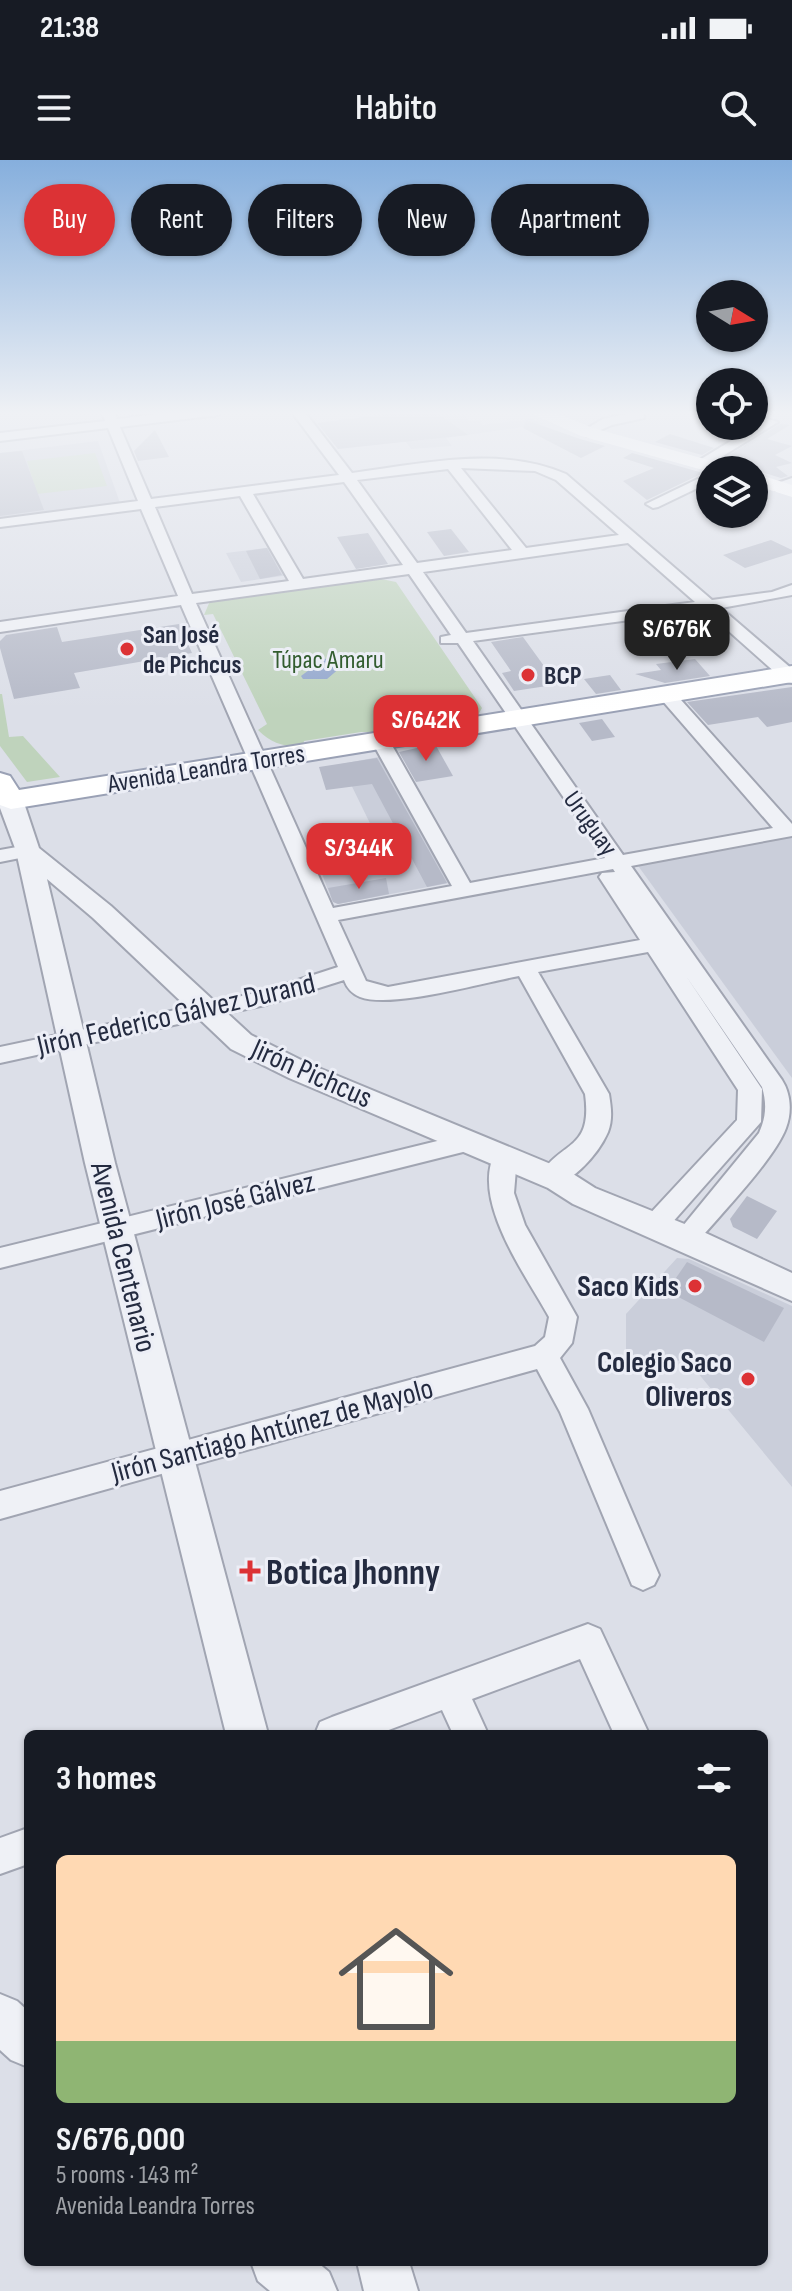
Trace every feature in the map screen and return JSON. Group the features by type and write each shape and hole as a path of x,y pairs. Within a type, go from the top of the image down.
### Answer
{"main road":[{"name":"Avenida Leandra Torres","path":"4,795 380,740 496,710 667,695 791,676"}],"street":[{"path":"0,523 91,510"},
{"path":"148,510 255,760 357,985 366,991 388,994 652,944"},
{"path":"256,510 297,582"},
{"name":"Uruguay","path":"366,510 454,639 496,710 765,1070 779,1106 777,1123 769,1138 692,1232"},
{"path":"488,510 523,554"},
{"path":"598,510 791,676"},
{"path":"0,627 297,582 406,571 631,538"},
{"path":"454,639 775,596 792,590"},
{"name":"Uruguay","path":"454,639 496,710"},
{"path":"667,695 789,831"},
{"path":"380,740 464,890"},
{"name":"Avenida Centenario","path":"4,795 14,853 70,1040 246,1730"},
{"path":"326,916 789,831"},
{"name":"Jirón Pichcus","path":"14,853 102,912 241,1042 299,1071 556,1179 584,1196 661,1218 692,1232"},
{"name":"Uruguay","path":"610,863 652,944 750,1089 749,1122 661,1218"},
{"path":"525,968 597,1094 601,1112 590,1144 556,1179"},
{"name":"Jirón Federico Gálvez Durand","path":"0,1055 281,994 350,970"},
{"name":"Jirón José Gálvez","path":"0,1258 470,1142"},
{"path":"505,1157 501,1193 512,1226 563,1317 558,1343 544,1355 573,1409 643,1575"},
{"path":"692,1232 792,1269"},
{"path":"692,1232 792,1288"},
{"name":"Jirón Santiago Antúnez de Mayolo","path":"0,1505 544,1355"},
{"path":"343,1730 588,1640 630,1730"},
{"path":"450,1691 469,1730"},
{"path":"0,1856 24,1847"},
{"path":"0,2018 24,2039"},
{"path":"282,2266 310,2291"},
{"path":"384,2266 391,2291"}],"shaded area":[{"path":"0,510 60,510 0,518"},
{"path":"273,547 289,575 241,582 226,553"},
{"path":"384,756 454,882 338,904 332,901 320,868 385,854 341,764"},
{"path":"792,835 792,1078 636,863"},
{"name":"Colegio Saco Oliveros","path":"677,1258 689,1259 792,1306 792,1487 688,1361 626,1359 626,1314"}],"green space":[{"name":"Túpac Amaru","path":"371,577 396,582 482,708 478,715 473,713 398,726 389,732 361,732 304,741 303,746 284,745 268,739 258,730 267,724 213,614 204,615 210,601"},
{"path":"0,694 9,737 23,736 60,777 27,782 0,746"}],"water":[{"path":"307,658 312,662 309,658 329,659 341,667 327,679 303,679 301,676 309,670 301,661"}],"building":[{"path":"0,510 41,510 0,516"},
{"path":"451,529 469,552 444,556 427,532"},
{"path":"368,533 388,564 356,569 337,537"},
{"path":"771,540 792,550 792,553 745,568 723,555"},
{"path":"267,548 282,575 260,579 246,551"},
{"path":"179,624 192,653 74,673 80,688 14,699 0,648 0,641 6,635 57,627 62,642"},
{"path":"523,637 560,684 514,691 502,673 511,671 491,642"},
{"path":"695,659 710,676 665,683 635,674 661,670 656,664"},
{"path":"610,675 621,690 596,694 584,679"},
{"path":"792,687 792,722 767,727 758,717 708,725 687,702"},
{"path":"602,719 615,737 592,741 579,723"},
{"path":"435,744 453,776 416,782 399,752"},
{"path":"377,758 447,883 427,887 372,784 326,790 319,767"},
{"path":"386,878 389,894 338,904 333,902 328,888"},
{"path":"747,1196 777,1211 757,1239 733,1227 730,1219"},
{"path":"687,1262 784,1308 764,1342 667,1291"}],"place":[{"name":"San José de Pichcus","path":"127,649"},
{"name":"BCP","path":"528,675"},
{"name":"Saco Kids","path":"695,1286"},
{"name":"Colegio Saco Oliveros","path":"748,1379"},
{"name":"Botica Jhonny","path":"250,1571"}]}
